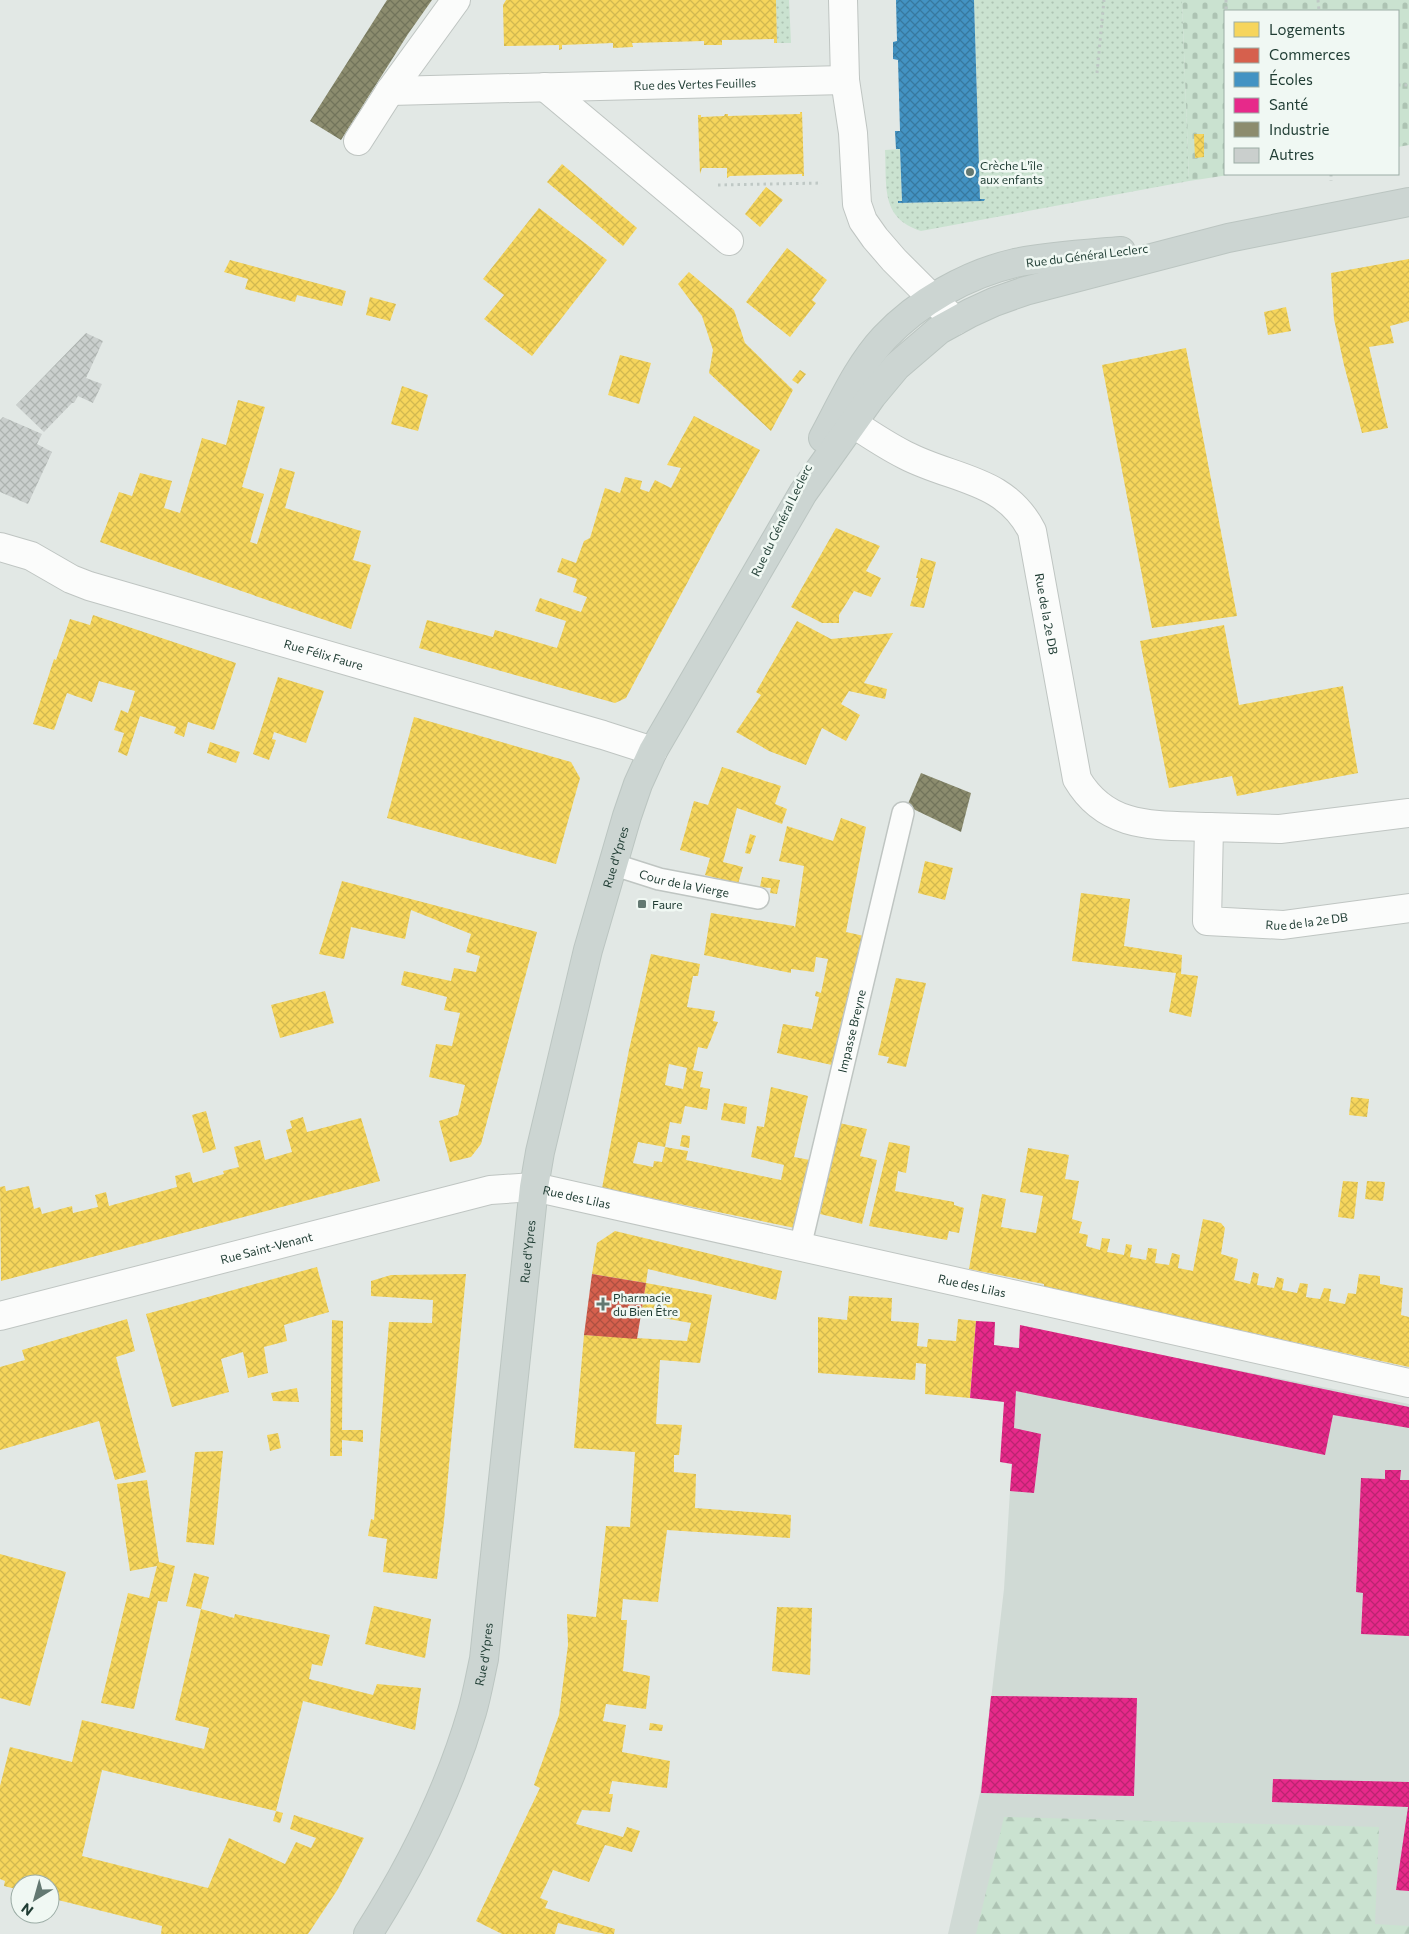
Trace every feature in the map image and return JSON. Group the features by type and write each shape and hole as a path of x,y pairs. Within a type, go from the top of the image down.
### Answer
{"main road":[{"name":"Rue du Général Leclerc","path":"844,418 918,346 939,330 994,302 1025,291 1228,238 1409,202"},
{"name":"Rue du Général Leclerc","path":"749,585 844,418 864,365 884,338 915,312 949,289 978,275 1015,263 1228,238"},
{"name":"Rue d'Ypres","path":"368,1934 426,1832 445,1789 472,1711 484,1660 534,1188 540,1152 588,950 612,864 635,792 653,751 749,585"}],"street":[{"path":"358,141 390,91 456,0"},
{"path":"843,0 844,80 853,133 857,204 863,221 875,238 894,260 955,321"},
{"name":"Rue des Vertes Feuilles","path":"390,91 844,80"},
{"path":"545,87 729,241"},
{"name":"Rue de la 2e DB","path":"844,418 906,456 988,487 1015,504 1025,518 1032,532 1036,547 1077,778 1086,794 1098,805 1126,820 1150,824 1209,827 1289,828 1409,812"},
{"name":"Rue Félix Faure","path":"0,547 31,556 89,586 653,751"},
{"name":"Rue de la 2e DB","path":"1209,827 1208,921 1283,925 1409,908"},
{"name":"Rue des Lilas","path":"534,1188 1409,1384"},
{"name":"Rue Saint-Venant","path":"0,1316 490,1190 534,1188"}],"lane":[{"name":"Impasse Breyne","path":"800,1247 902,813"},
{"name":"Cour de la Vierge","path":"612,864 659,878 758,898"}],"path":[{"path":"1097,73 1104,0"},
{"path":"665,186 855,182"}],"shaded area":[{"path":"1020,1327 1409,1404 1409,1934 948,1934 980,1793 1004,1589"}],"green space":[{"path":"776,0 789,0 791,43 777,43"},
{"path":"974,0 1182,0 1189,181 921,231 898,218 888,199 885,150 900,149 902,201 898,201 898,203 984,201 984,199 980,199"},
{"path":"1182,0 1409,0 1409,145 1399,147 1399,10 1224,10 1224,175 1228,175 1189,181"},
{"path":"1004,1817 1379,1827 1375,1924 1409,1926 1409,1934 976,1934"}],"building: Logements":[{"path":"506,0 776,0 777,43 774,43 774,39 722,40 722,45 704,45 704,41 632,43 633,47 613,48 613,43 562,45 562,49 559,50 559,45 504,46 503,5"},
{"path":"802,112 804,176 802,174 730,176 727,178 727,168 702,168 700,174 698,115 701,115 701,117 724,116 725,114 728,114 728,116 800,114"},
{"path":"1194,134 1204,134 1204,157 1195,158"},
{"path":"562,164 637,228 623,246 547,182"},
{"path":"766,187 783,200 760,227 745,214"},
{"path":"539,208 607,260 532,356 484,319 504,295 483,279"},
{"path":"787,248 827,280 812,300 816,303 790,337 746,302"},
{"path":"1409,259 1409,321 1390,326 1394,343 1369,347 1388,428 1362,433 1334,319 1331,273"},
{"path":"230,260 346,291 342,306 297,295 295,302 245,289 248,279 224,272"},
{"path":"689,272 734,310 745,343 793,390 771,431 709,373 713,350 702,316 678,284"},
{"path":"370,297 396,304 390,321 366,315"},
{"path":"1286,307 1291,331 1268,335 1264,312"},
{"path":"1186,348 1237,616 1152,628 1102,365"},
{"path":"620,355 651,363 639,404 608,395"},
{"path":"800,370 806,374 798,384 792,380"},
{"path":"402,386 428,395 418,431 391,424"},
{"path":"238,400 265,407 242,487 264,494 250,542 257,544 280,468 295,472 285,508 361,531 353,560 371,565 351,629 100,542 119,492 132,496 140,473 172,481 164,508 180,513 202,438 226,445"},
{"path":"694,416 760,450 626,698 615,703 419,648 427,620 493,637 495,630 557,648 566,621 535,611 540,598 581,612 587,597 573,592 577,579 557,572 562,558 576,563 584,541 590,538 605,488 620,493 625,477 642,481 640,489 649,492 655,480 671,488 681,468 667,465"},
{"path":"836,528 880,546 866,571 881,578 871,597 854,591 839,615 839,623 822,623 791,607"},
{"path":"921,558 936,562 924,608 910,606 918,578 916,578"},
{"path":"93,615 236,663 214,730 188,722 184,737 174,733 176,727 140,716 127,756 118,752 124,733 114,730 121,710 128,713 135,691 99,681 92,702 67,693 54,730 33,724 54,659 56,660 70,619 90,625"},
{"path":"797,621 831,639 893,633 864,683 887,689 885,699 849,691 841,704 860,715 846,741 822,728 806,765 769,751 736,732 761,695 756,692"},
{"path":"1224,625 1239,705 1343,686 1358,773 1237,796 1232,776 1169,788 1140,641"},
{"path":"278,677 324,691 306,743 274,732 272,739 276,740 269,760 253,754"},
{"path":"414,717 571,762 580,778 556,864 387,818"},
{"path":"210,742 240,752 236,763 207,753"},
{"path":"722,767 781,786 775,804 787,809 782,824 737,808 723,862 743,867 738,884 705,875 710,858 680,850 694,801 708,805"},
{"path":"841,818 866,827 846,932 864,936 849,1003 832,1065 777,1053 783,1024 812,1029 819,997 815,996 816,991 821,993 828,959 816,957 814,972 791,969 791,973 704,955 711,913 794,926 795,928 804,866 779,861 787,826 833,841"},
{"path":"750,834 756,836 750,854 745,853"},
{"path":"925,861 953,868 945,900 918,893"},
{"path":"762,877 780,880 777,894 770,893 771,888 760,887"},
{"path":"342,881 537,932 481,1144 471,1157 450,1162 439,1121 458,1115 465,1085 429,1077 436,1044 452,1046 460,1013 444,1010 447,997 401,985 404,971 451,981 454,968 476,972 480,956 466,952 471,934 411,910 405,939 351,927 344,959 319,954"},
{"path":"1081,893 1130,899 1124,946 1182,955 1181,974 1198,976 1191,1017 1169,1012 1176,973 1072,961"},
{"path":"651,954 700,964 698,976 693,976 687,1007 715,1011 713,1021 718,1022 707,1049 698,1047 693,1070 703,1072 700,1087 710,1089 707,1110 685,1106 681,1124 670,1122 665,1147 688,1151 686,1160 781,1180 784,1165 751,1157 757,1126 764,1127 771,1087 808,1096 794,1157 810,1160 795,1228 602,1188 629,1050","holes":["669,1064 687,1068 683,1089 665,1085","638,1142 665,1147 662,1162 654,1161 653,1167 633,1163"]},
{"path":"896,978 926,983 906,1067 887,1063 889,1057 878,1055"},
{"path":"325,991 334,1023 280,1038 271,1005"},
{"path":"1351,1097 1369,1099 1367,1117 1349,1115"},
{"path":"724,1103 747,1107 745,1124 721,1120"},
{"path":"206,1111 216,1149 203,1153 192,1115"},
{"path":"303,1117 307,1132 361,1118 380,1181 1,1281 0,1187 5,1186 6,1191 29,1186 34,1209 40,1207 42,1214 72,1206 73,1213 98,1207 95,1195 106,1192 109,1206 177,1187 175,1176 190,1172 193,1183 224,1174 223,1171 239,1167 234,1147 260,1140 265,1160 292,1152 286,1130 292,1128 290,1121"},
{"path":"839,1123 867,1129 860,1156 877,1160 862,1224 820,1214"},
{"path":"682,1135 690,1136 689,1148 680,1146"},
{"path":"889,1142 910,1146 906,1173 898,1171 895,1191 954,1202 954,1205 964,1208 959,1233 949,1231 947,1240 869,1226"},
{"path":"1028,1148 1069,1155 1065,1179 1079,1181 1072,1219 1082,1222 1079,1233 1088,1235 1086,1246 1100,1250 1102,1238 1110,1239 1107,1252 1124,1255 1126,1244 1132,1245 1130,1257 1146,1260 1148,1248 1157,1249 1155,1263 1169,1265 1172,1253 1180,1255 1178,1268 1193,1271 1203,1219 1221,1223 1225,1228 1221,1254 1238,1259 1234,1280 1250,1284 1253,1272 1259,1274 1257,1285 1274,1288 1277,1277 1284,1279 1282,1290 1297,1293 1300,1283 1308,1284 1306,1297 1320,1299 1324,1288 1331,1289 1329,1301 1345,1304 1348,1293 1356,1294 1359,1274 1380,1276 1380,1284 1403,1288 1401,1315 1409,1317 1409,1367 1044,1288 1044,1284 969,1269 982,1194 1006,1199 1001,1227 1036,1233 1043,1196 1020,1192"},
{"path":"1343,1181 1358,1182 1354,1219 1338,1217"},
{"path":"1367,1181 1385,1182 1383,1201 1365,1199"},
{"path":"615,1231 782,1271 776,1300 648,1269 646,1283 592,1274 597,1243"},
{"path":"317,1267 329,1312 284,1325 287,1341 264,1347 268,1373 248,1378 243,1352 221,1359 229,1392 172,1407 146,1314"},
{"path":"466,1274 437,1579 383,1572 387,1539 368,1536 371,1519 374,1520 389,1322 432,1323 433,1300 371,1296 371,1281 391,1275"},
{"path":"646,1283 712,1295 700,1363 660,1360 656,1424 682,1425 679,1455 674,1455 674,1472 696,1474 695,1508 791,1515 790,1538 667,1530 658,1602 623,1599 621,1620 627,1620 623,1671 650,1676 646,1709 606,1704 603,1721 626,1725 622,1752 670,1761 667,1788 612,1781 609,1794 613,1794 610,1812 582,1810 576,1824 623,1837 627,1827 640,1831 632,1852 605,1845 589,1882 553,1870 540,1898 548,1901 545,1908 615,1929 614,1934 605,1934 558,1923 555,1934 502,1934 476,1921 540,1788 534,1785 559,1715 568,1645 567,1614 596,1617 606,1526 630,1527 635,1452 574,1448 584,1335 687,1341 691,1323 641,1314"},
{"path":"849,1296 892,1298 891,1321 919,1323 917,1346 927,1347 928,1339 956,1341 958,1319 976,1321 970,1398 925,1394 926,1364 916,1363 915,1380 818,1373 818,1317 847,1320"},
{"path":"127,1319 135,1351 116,1357 146,1472 115,1480 99,1421 0,1450 0,1367 25,1360 22,1350"},
{"path":"332,1320 343,1321 342,1430 363,1430 363,1442 342,1440 342,1456 330,1456"},
{"path":"297,1388 299,1402 273,1401 271,1393"},
{"path":"278,1433 281,1448 270,1451 267,1435"},
{"path":"223,1451 214,1545 186,1542 195,1452"},
{"path":"147,1480 159,1562 175,1566 167,1602 158,1601 134,1709 101,1703 128,1593 149,1598 157,1566 130,1571 117,1484"},
{"path":"0,1554 66,1572 30,1706 0,1698"},
{"path":"194,1573 209,1577 201,1609 186,1606"},
{"path":"374,1606 431,1619 425,1658 365,1644"},
{"path":"777,1607 812,1608 810,1675 772,1671"},
{"path":"201,1609 234,1618 235,1614 330,1635 322,1666 312,1664 309,1679 373,1695 377,1684 421,1688 415,1730 303,1701 276,1811 102,1770 82,1856 208,1888 229,1838 285,1864 296,1842 311,1848 316,1838 290,1829 294,1815 364,1838 338,1889 308,1934 161,1934 162,1926 60,1900 60,1874 10,1874 10,1888 4,1886 5,1881 0,1879 0,1786 10,1747 72,1762 82,1720 204,1749 209,1728 175,1720"},
{"path":"650,1723 663,1725 662,1731 649,1730"},
{"path":"276,1811 283,1813 280,1823 273,1821"}],"building: Commerces":[{"path":"592,1274 646,1283 637,1339 584,1335"}],"building: Écoles":[{"path":"896,0 974,0 980,199 985,199 984,201 898,203 898,201 902,201 900,149 896,149 895,131 900,131 898,60 893,59 893,42 897,41"}],"building: Santé":[{"path":"976,1321 995,1322 994,1345 1019,1348 1020,1325 1409,1407 1409,1428 1333,1415 1325,1455 1016,1391 1014,1428 1041,1434 1034,1493 1010,1491 1012,1464 1000,1462 1004,1402 970,1398"},
{"path":"1385,1470 1401,1470 1400,1480 1409,1480 1409,1636 1361,1634 1363,1593 1356,1592 1361,1478 1385,1479"},
{"path":"991,1696 1137,1698 1134,1796 981,1793"},
{"path":"1273,1779 1409,1782 1409,1891 1396,1890 1408,1807 1272,1802"}],"building: Industrie":[{"path":"387,0 432,0 408,34 341,140 310,121"},
{"path":"921,773 971,793 961,832 907,806"}],"building: Autres":[{"path":"86,333 103,341 86,378 102,384 93,403 78,396 74,403 44,432 16,405"},
{"path":"3,417 42,434 37,444 52,452 28,504 0,492 0,420"}],"place":[{"name":"Crèche L'île aux enfants","path":"970,172"},
{"name":"Faure","path":"642,904"},
{"name":"Pharmacie du Bien Être","path":"603,1304"}]}
